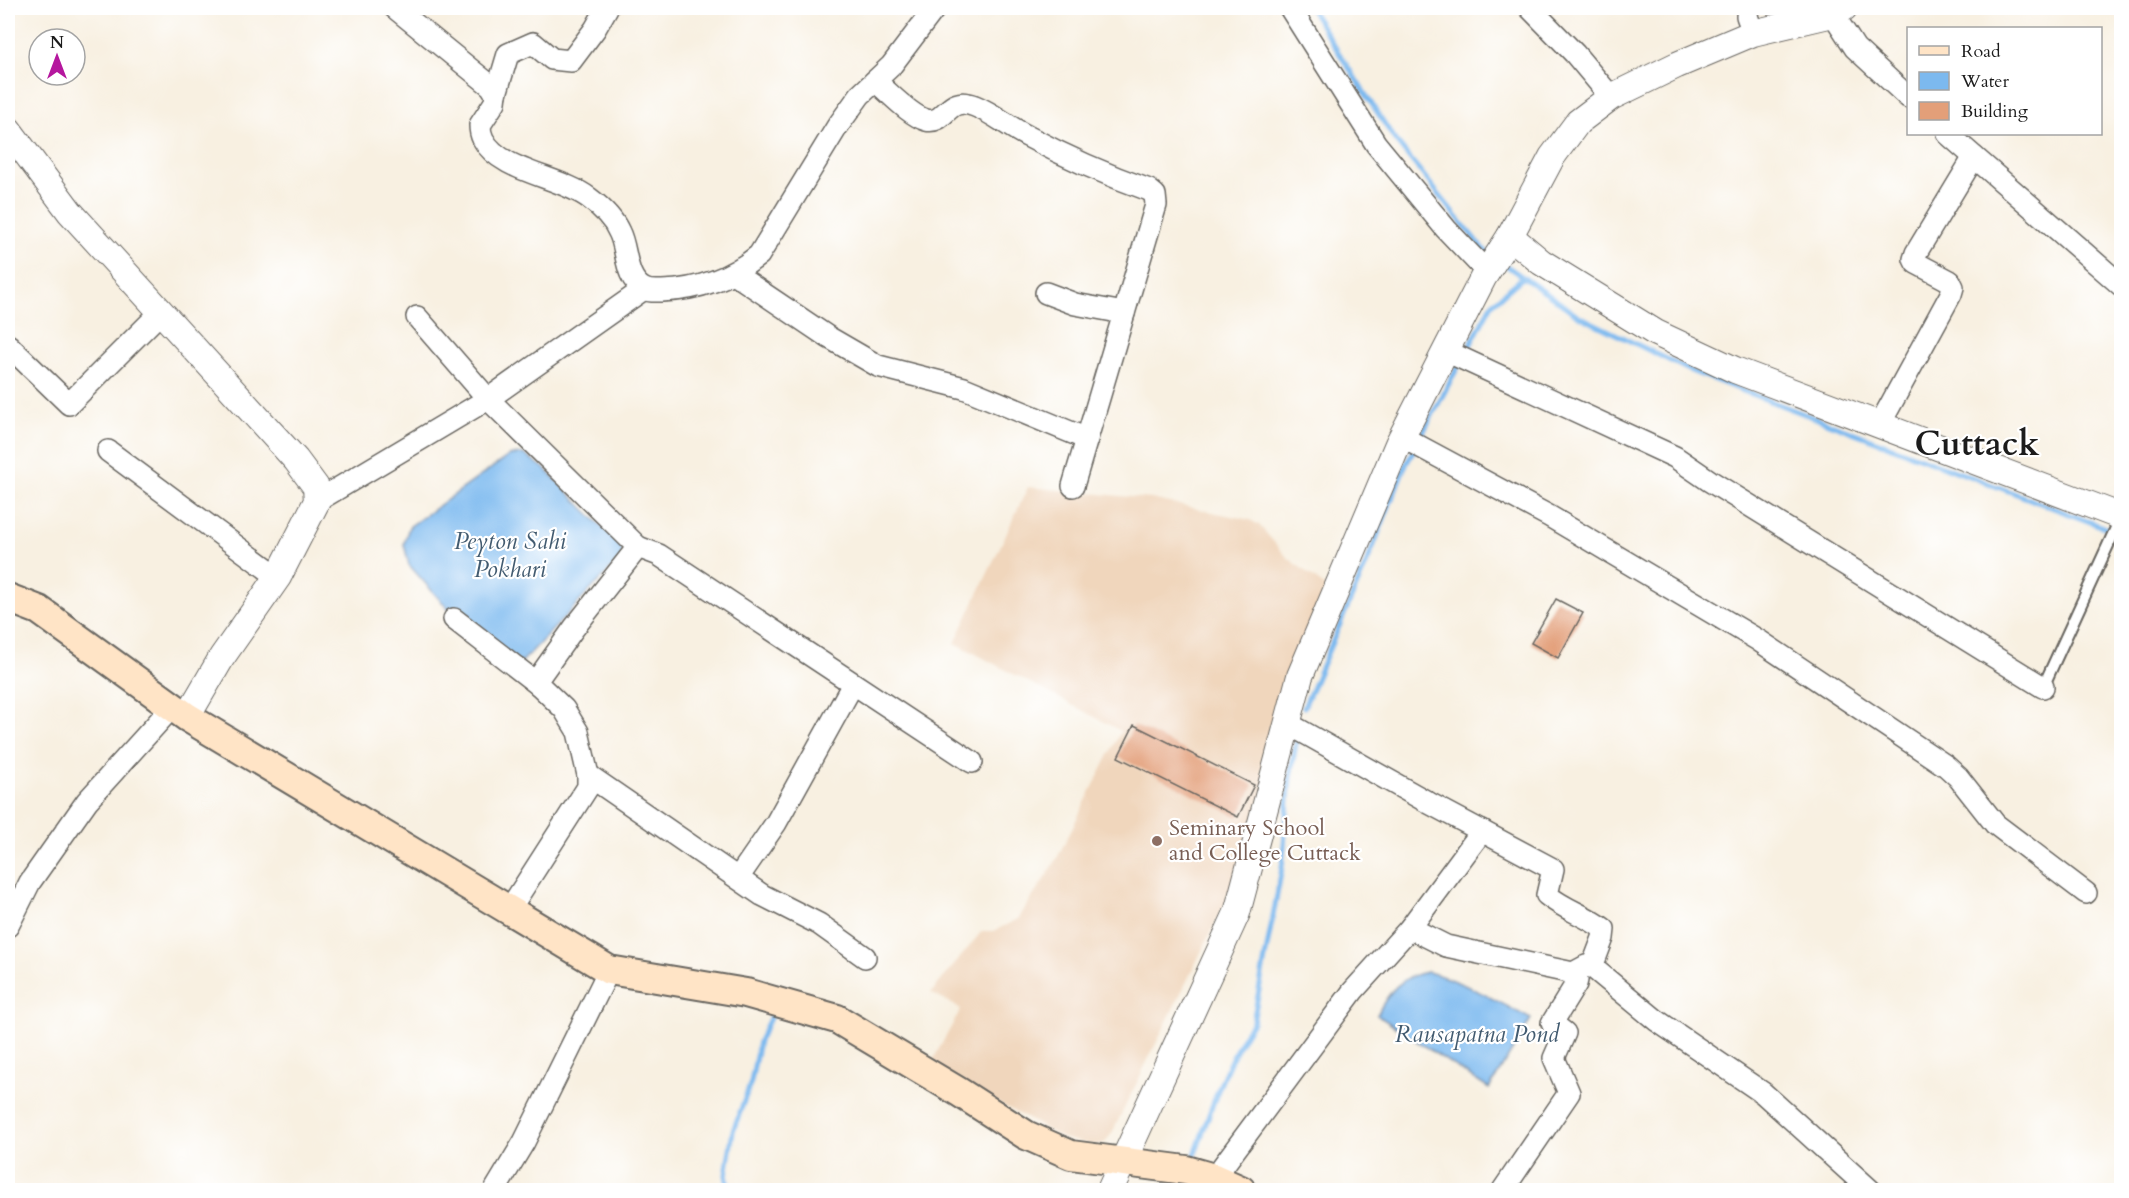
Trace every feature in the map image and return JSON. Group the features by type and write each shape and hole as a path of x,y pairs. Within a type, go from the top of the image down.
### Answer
{"main road":[{"path":"8,598 39,610 180,711 609,970 746,993 837,1019 1026,1135 1071,1155 1199,1174 1241,1191"}],"street":[{"path":"395,8 491,86 496,94"},
{"path":"607,8 572,61 552,59 533,43 508,54 495,102 480,125 482,139 501,160 562,183 587,196 604,211 620,232 633,279 644,289 652,291 676,291 700,286 743,268 759,255 837,127 860,95 891,66 935,8"},
{"path":"1290,8 1376,144 1446,229 1489,269"},
{"path":"1530,8 1575,54 1611,97"},
{"path":"1748,8 1747,15 1753,33"},
{"path":"1110,1191 1237,913 1300,676 1402,436 1489,269 1509,238 1552,157 1578,122 1611,97 1677,65 1753,33 1838,11 1855,48 1907,96"},
{"path":"875,81 916,116 929,121 939,118 955,104 962,102 977,106 1012,129 1064,156 1149,190 1155,195 1156,205 1073,486"},
{"path":"8,129 70,212 296,460 316,487 317,501 278,577 222,657 180,711 87,801 30,882 8,926"},
{"path":"1949,135 2121,286"},
{"path":"1880,424 1951,294 1953,287 1950,281 1916,263 1914,259 1974,157"},
{"path":"1509,238 1541,262 1656,333 1735,370 2121,517"},
{"path":"733,273 838,343 878,366 964,388 1087,439"},
{"path":"317,501 488,399 644,289"},
{"path":"1046,293 1075,304 1124,314"},
{"path":"8,345 69,404 161,312"},
{"path":"417,317 488,399 638,547 659,555 972,762"},
{"path":"1446,351 1675,457 1710,481 2043,687"},
{"path":"1402,436 1549,516 1758,640 1946,766 1958,777 1995,824 2085,893"},
{"path":"108,451 278,577"},
{"path":"538,685 537,680 574,628 638,547"},
{"path":"454,619 538,685 564,709 578,732 588,775 588,787 509,910"},
{"path":"738,878 776,823 853,684"},
{"path":"1287,723 1553,869 1547,894 1570,912 1590,919 1604,929 1603,938 1552,1023 1565,1033 1554,1058 1569,1093 1503,1191"},
{"path":"588,775 762,895 819,924 865,957"},
{"path":"1199,1174 1353,991 1410,928 1482,831"},
{"path":"1410,928 1446,946 1582,970 1763,1093 1870,1191"},
{"path":"495,1191 524,1142 609,970"}],"lane":[{"path":"2043,687 2121,517"}],"shaded area":[{"name":"Seminary School and College Cuttack","path":"1028,487 1151,499 1250,520 1259,525 1287,557 1328,589 1241,871 1112,1133 1105,1143 1092,1145 1062,1138 930,1065 961,1009 931,993 982,931 994,931 1018,919 1053,866 1121,731 955,643"}],"water":[{"name":"Peyton Sahi Pokhari","path":"524,454 544,468 622,547 622,557 520,664 456,618 409,565 404,544 409,527 510,455"},
{"name":"Rausapatna Pond","path":"1428,972 1468,987 1531,1019 1489,1089 1377,1015 1396,986 1410,977"}],"building":[{"path":"1556,599 1583,613 1558,658 1531,643"},
{"path":"1134,725 1254,785 1238,817 1118,757"}],"waterway":[{"path":"1310,8 1395,140 1482,248 1491,255"},
{"path":"1501,262 1579,316 1693,372 2122,534"},
{"path":"1465,355 1492,304 1522,278"},
{"path":"1419,440 1460,363"},
{"path":"1304,707 1368,560 1404,468 1415,448"},
{"path":"1192,1163 1225,1073 1253,1022 1282,868 1290,777 1298,733"},
{"path":"729,1190 726,1175 733,1131 751,1082 759,1041 773,1012"},
{"path":"1182,1190 1186,1180"}],"place":[{"name":"Seminary School and College Cuttack","path":"1157,841"}],"district":[{"name":"Cuttack","path":"1977,444"}]}
